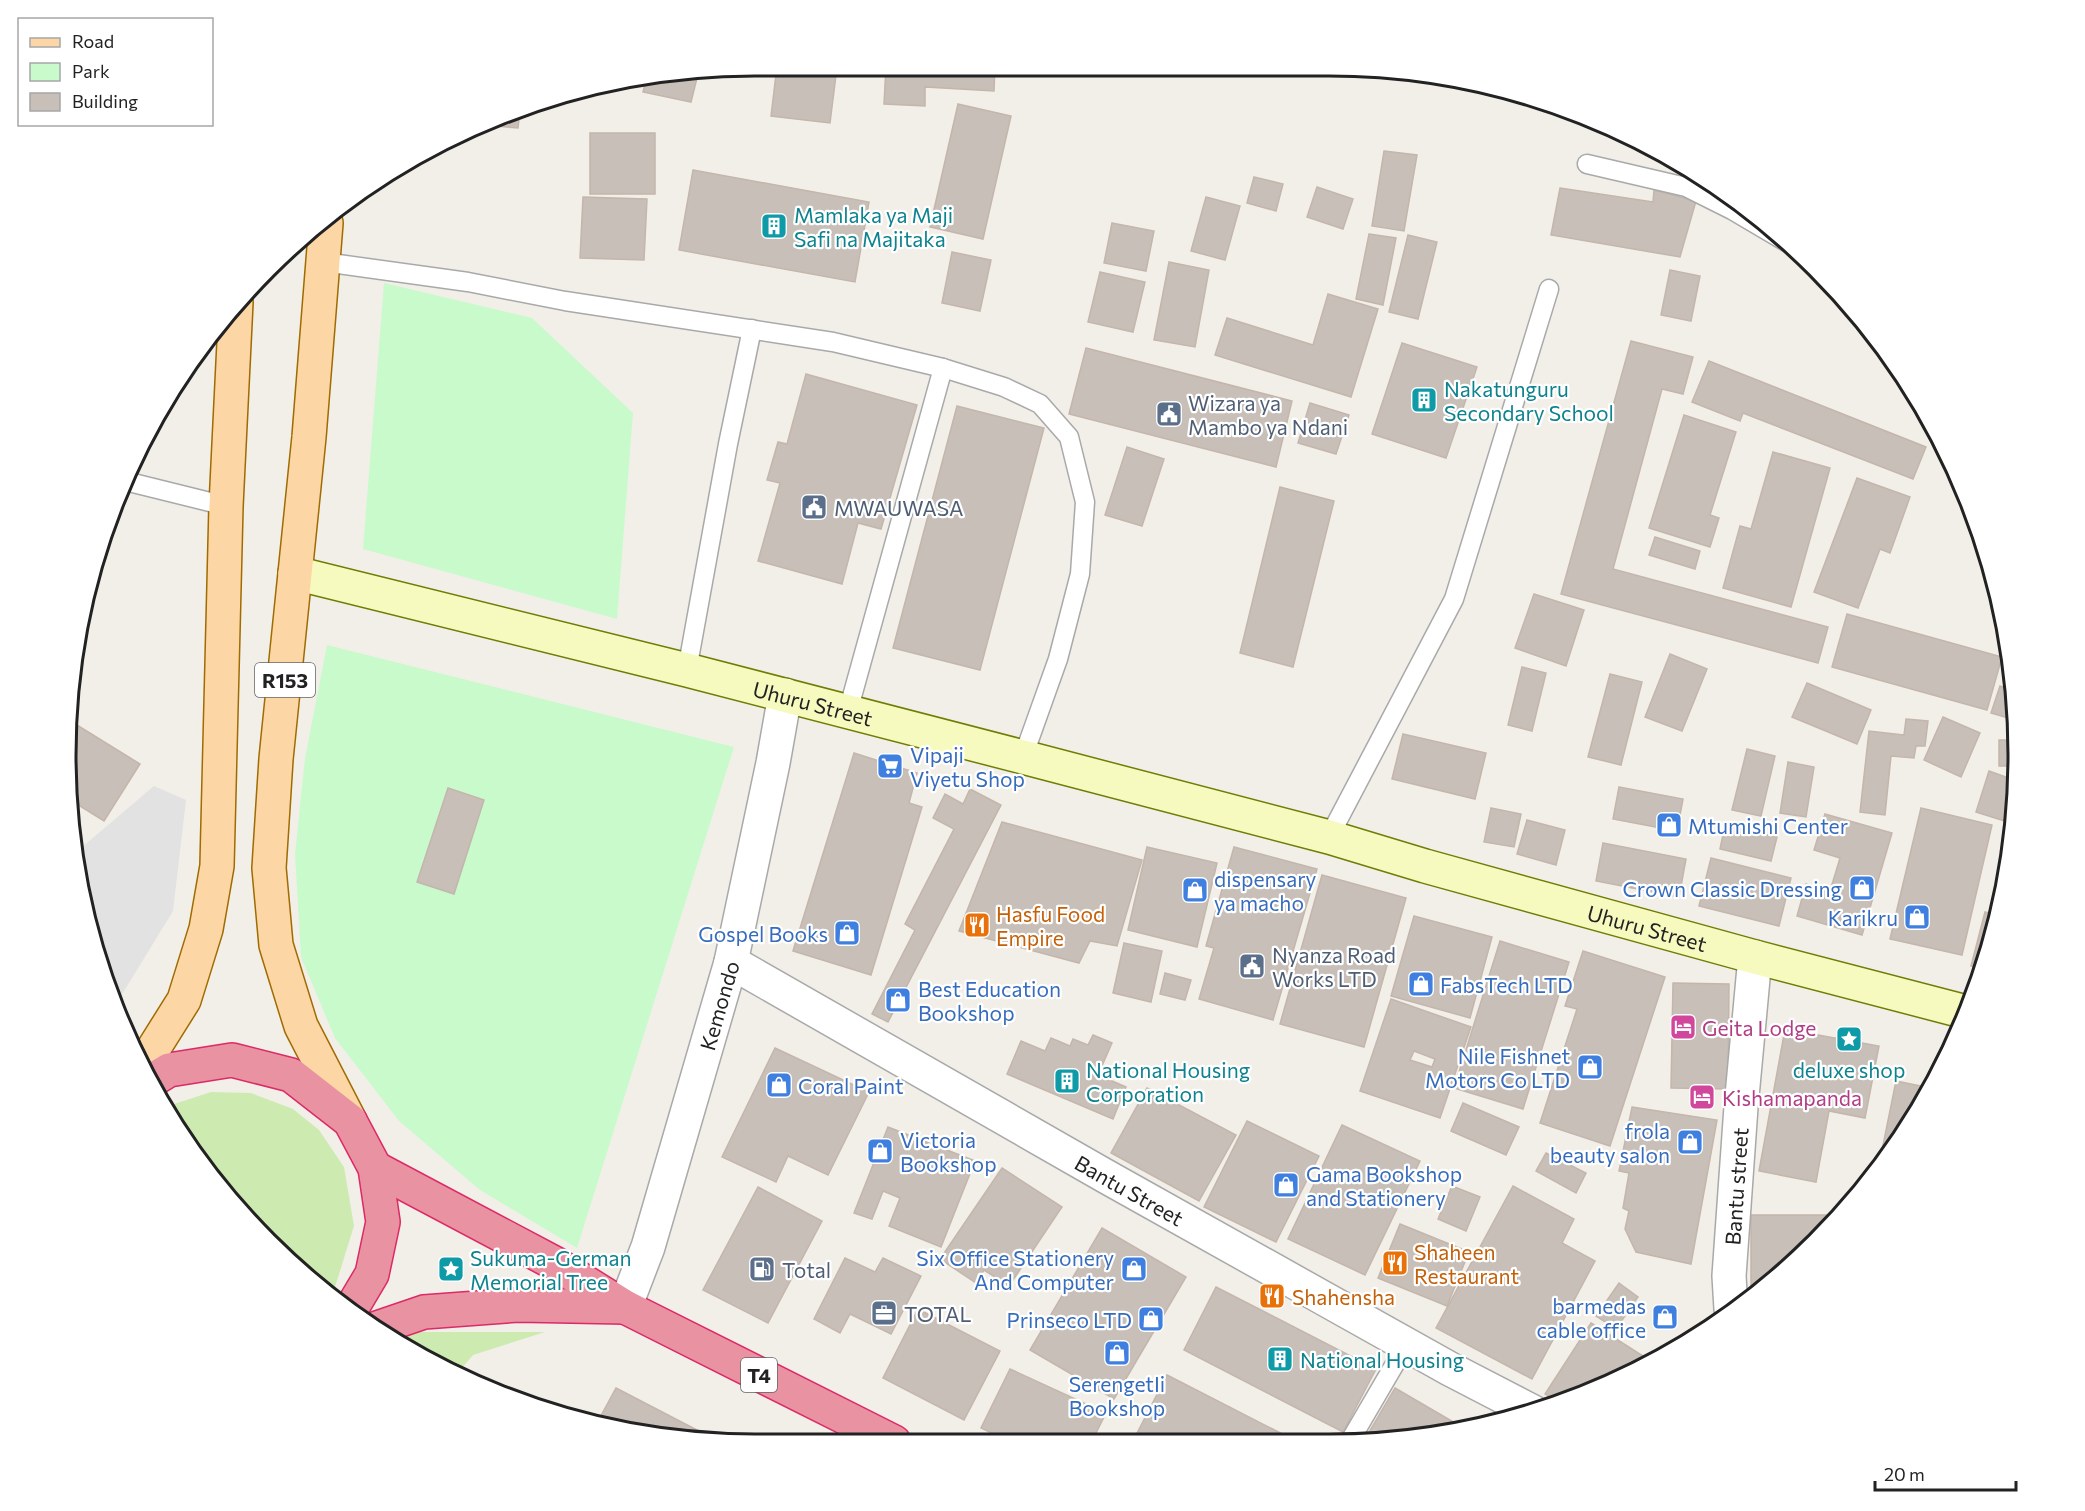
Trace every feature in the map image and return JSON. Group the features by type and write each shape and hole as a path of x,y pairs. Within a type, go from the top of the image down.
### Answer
{"highway":[{"path":"158,1077 169,1070 232,1060 291,1075 350,1121 375,1168 383,1222 372,1274 355,1303"},
{"name":"T4","path":"375,1168 556,1264 625,1307 878,1434"},
{"name":"T4","path":"386,1325 424,1312 518,1305 625,1307"}],"main road":[{"name":"R153","path":"326,230 276,759 269,868 276,945 301,1026 350,1121"},
{"path":"148,1058 184,1000 206,929 218,866 231,325"}],"street":[{"name":"Uhuru Street","path":"295,573 848,711 1329,837 1425,866 1755,957 1959,1010"},
{"name":"Kemondo","path":"625,1307 648,1247 731,962 785,695"},
{"name":"Bantu street","path":"1731,1303 1729,1276 1755,957"},
{"name":"Bantu Street","path":"731,962 1067,1154 1406,1344 1522,1406"}],"lane":[{"path":"1587,164 1686,187 1739,214"},
{"path":"324,262 468,282 566,301 833,342 943,368 1004,387 1040,404 1069,437 1085,502 1080,574 1058,659 1023,757"},
{"path":"1329,837 1454,599 1549,289"},
{"path":"687,670 728,444 752,329"},
{"path":"848,711 943,368"},
{"path":"134,483 226,506"},
{"path":"1355,1433 1406,1344"}],"green space":[{"path":"384,283 532,318 633,413 617,619 363,549"},
{"path":"327,645 734,747 577,1248 480,1190 399,1121 335,1038 301,957 295,854 305,758"},
{"path":"211,1092 251,1093 293,1109 319,1130 344,1167 354,1226 334,1288 275,1236 245,1203 217,1169 173,1104"},
{"path":"401,1332 545,1332 473,1355 462,1367 403,1336"}],"shaded area":[{"path":"154,786 186,800 173,911 121,996 100,931 83,847"}],"building":[{"path":"776,76 836,76 830,123 771,116"},
{"path":"885,76 995,76 994,91 925,87 925,106 884,104"},
{"path":"697,79 691,102 643,92 644,86"},
{"path":"958,104 1011,116 983,239 930,227"},
{"path":"519,120 518,128 500,126"},
{"path":"590,133 655,133 655,194 590,194"},
{"path":"1384,151 1417,155 1404,231 1372,226"},
{"name":"Mamlaka ya Maji Safi na Majitaka","path":"693,170 869,202 855,282 679,250"},
{"path":"1254,177 1283,184 1276,211 1247,203"},
{"path":"1317,187 1353,199 1343,229 1307,217"},
{"path":"1560,188 1653,202 1654,190 1696,201 1680,257 1551,235"},
{"path":"583,197 647,199 644,260 580,258"},
{"path":"1206,197 1240,206 1225,260 1191,251"},
{"path":"1112,223 1154,231 1146,271 1104,263"},
{"path":"1369,234 1396,238 1383,305 1356,299"},
{"path":"1408,235 1437,242 1418,319 1389,312"},
{"path":"952,252 991,260 980,311 942,303"},
{"path":"1169,262 1209,270 1195,347 1154,340"},
{"path":"1670,270 1700,276 1691,321 1661,315"},
{"path":"1100,272 1145,282 1133,332 1088,322"},
{"path":"1328,294 1378,309 1351,397 1215,355 1227,318 1313,345"},
{"path":"1631,341 1693,357 1683,394 1662,389 1613,569 1828,627 1818,663 1561,594"},
{"name":"Nakatunguru Secondary School","path":"1402,343 1477,367 1446,458 1372,434"},
{"path":"1086,348 1292,401 1276,467 1069,414"},
{"path":"1709,361 1926,447 1913,479 1743,413 1740,421 1692,402"},
{"path":"806,374 917,405 881,529 858,523 842,584 758,561 780,483 767,480 778,442 787,444"},
{"path":"1310,403 1349,415 1336,454 1298,443"},
{"path":"957,406 1044,428 980,670 893,648"},
{"path":"1684,415 1736,432 1710,515 1719,518 1710,547 1649,528"},
{"path":"1127,447 1164,459 1142,526 1105,515"},
{"path":"1773,452 1830,468 1791,607 1723,588 1740,526 1751,529"},
{"path":"1857,478 1910,497 1890,553 1880,549 1858,608 1814,592"},
{"path":"1280,487 1334,501 1293,667 1240,653"},
{"path":"1655,537 1700,551 1695,569 1649,555"},
{"path":"1534,594 1584,610 1566,666 1515,648"},
{"path":"1847,614 2001,657 2002,659 1987,710 1832,667"},
{"path":"1670,654 1707,669 1682,731 1645,717"},
{"path":"1522,667 1546,673 1532,731 1508,725"},
{"path":"1610,674 1642,682 1621,765 1588,757"},
{"path":"1807,683 1871,710 1857,744 1792,717"},
{"path":"2000,686 2005,688 2007,718 1991,713"},
{"path":"1943,717 1980,733 1961,777 1924,760"},
{"path":"1906,719 1928,721 1925,746 1916,746 1914,758 1891,756 1885,815 1860,812 1869,731 1904,735"},
{"path":"77,725 140,764 104,821 78,805"},
{"path":"1403,734 1486,753 1475,799 1392,779"},
{"path":"1999,740 2008,740 2008,766 1999,766"},
{"path":"1747,749 1775,756 1761,816 1732,810"},
{"path":"854,753 917,773 909,803 922,807 871,975 793,951"},
{"path":"1788,762 1814,767 1806,817 1780,813"},
{"path":"1989,771 2008,778 2005,821 1976,812"},
{"path":"1619,787 1683,799 1677,831 1613,819"},
{"path":"448,788 484,800 454,894 417,882"},
{"path":"970,789 1001,805 888,1022 872,1014 915,930 905,924 954,829 933,818 945,794 963,804"},
{"path":"1491,808 1521,814 1514,847 1484,842"},
{"path":"1921,808 1992,825 1962,955 1890,939"},
{"path":"1825,814 1892,833 1862,935 1797,916 1806,884 1830,891 1840,858 1814,850"},
{"path":"1527,820 1565,830 1556,865 1517,854"},
{"path":"1002,822 1142,860 1117,946 1090,941 1079,963 959,931"},
{"path":"1725,825 1777,837 1771,861 1720,849"},
{"path":"1603,843 1686,859 1679,897 1596,881"},
{"path":"1147,847 1217,863 1197,947 1128,930"},
{"path":"1234,847 1317,869 1273,1020 1199,999 1214,948 1206,946"},
{"path":"1711,858 1791,878 1779,926 1699,906"},
{"path":"1322,875 1406,898 1364,1047 1280,1024"},
{"path":"1985,912 1989,913 1974,967 1971,966"},
{"path":"1414,916 1492,937 1470,1018 1391,996"},
{"path":"1500,941 1569,962 1523,1109 1454,1088"},
{"path":"1124,943 1162,951 1151,1002 1113,993"},
{"path":"1583,951 1665,977 1610,1146 1540,1123 1577,1009 1565,1006"},
{"path":"1165,973 1191,980 1185,1000 1160,994"},
{"path":"1673,983 1729,984 1728,1089 1671,1088"},
{"path":"1391,999 1471,1027 1440,1118 1360,1091","holes":["1414,1051 1435,1059 1432,1067 1410,1060"]},
{"path":"1785,1029 1879,1046 1865,1118 1829,1111 1816,1182 1759,1171"},
{"name":"National Housing Corporation","path":"1093,1035 1112,1043 1098,1075 1126,1087 1113,1119 1007,1074 1021,1041 1045,1051 1051,1038 1070,1046 1073,1039 1088,1045"},
{"path":"775,1048 869,1092 828,1175 788,1156 776,1182 722,1157"},
{"path":"1896,1081 1922,1086 1894,1133 1882,1149"},
{"path":"1147,1088 1236,1135 1199,1201 1111,1153"},
{"path":"1463,1103 1519,1127 1506,1155 1451,1131"},
{"path":"1632,1107 1717,1120 1691,1264 1636,1252 1625,1229 1629,1211 1623,1208 1629,1173 1619,1171"},
{"path":"1247,1121 1319,1156 1276,1242 1204,1207"},
{"path":"1342,1125 1420,1161 1365,1275 1288,1239"},
{"path":"888,1127 975,1161 941,1247 889,1226 900,1198 883,1191 872,1219 854,1213"},
{"path":"1546,1153 1586,1173 1576,1193 1536,1171"},
{"path":"1002,1168 1062,1207 1009,1286 984,1270 976,1283 940,1259"},
{"path":"1452,1186 1480,1197 1466,1231 1438,1219"},
{"path":"1513,1186 1574,1219 1562,1243 1595,1261 1532,1379 1436,1328"},
{"path":"758,1187 822,1221 768,1323 703,1290"},
{"path":"1751,1215 1829,1215 1810,1236 1751,1287"},
{"path":"1400,1224 1469,1252 1447,1306 1378,1278"},
{"path":"1102,1228 1186,1277 1114,1399 1030,1350"},
{"path":"845,1258 875,1272 883,1258 921,1276 891,1334 850,1314 840,1333 814,1319"},
{"path":"1619,1283 1638,1297 1616,1329 1596,1316"},
{"name":"National Housing","path":"1216,1287 1376,1369 1343,1432 1184,1350"},
{"path":"918,1309 1000,1351 964,1420 883,1378"},
{"path":"1591,1323 1643,1356 1589,1383 1550,1397 1545,1394"},
{"path":"1010,1369 1106,1413 1096,1434 993,1434 981,1428"},
{"path":"1167,1375 1282,1434 1137,1434"},
{"path":"616,1388 701,1432 667,1429 601,1416"},
{"path":"1395,1388 1454,1422 1418,1429 1368,1433"}],"place":[{"name":"Mamlaka ya Maji Safi na Majitaka","path":"774,226"},
{"name":"Nakatunguru Secondary School","path":"1424,400"},
{"name":"Wizara ya Mambo ya Ndani","path":"1169,414"},
{"name":"MWAUWASA","path":"814,507"},
{"name":"Vipaji Viyetu Shop","path":"890,766"},
{"name":"Mtumishi Center","path":"1669,825"},
{"name":"Crown Classic Dressing","path":"1862,888"},
{"name":"dispensary ya macho","path":"1195,890"},
{"name":"Karikru","path":"1917,917"},
{"name":"Hasfu Food Empire","path":"977,925"},
{"name":"Gospel Books","path":"847,933"},
{"name":"Nyanza Road Works LTD","path":"1252,966"},
{"name":"FabsTech LTD","path":"1421,984"},
{"name":"Best Education Bookshop","path":"898,1000"},
{"name":"Geita Lodge","path":"1683,1027"},
{"name":"deluxe shop","path":"1849,1039"},
{"name":"Nile Fishnet Motors Co LTD","path":"1590,1067"},
{"name":"National Housing Corporation","path":"1067,1081"},
{"name":"Coral Paint","path":"779,1085"},
{"name":"Kishamapanda","path":"1702,1097"},
{"name":"frola beauty salon","path":"1690,1142"},
{"name":"Victoria Bookshop","path":"880,1151"},
{"name":"Gama Bookshop and Stationery","path":"1286,1185"},
{"name":"Shaheen Restaurant","path":"1395,1263"},
{"name":"Sukuma-German Memorial Tree","path":"451,1269"},
{"name":"Total","path":"762,1269"},
{"name":"Six Office Stationery And Computer","path":"1134,1269"},
{"name":"Shahensha","path":"1272,1296"},
{"name":"TOTAL","path":"884,1313"},
{"name":"barmedas cable office","path":"1665,1317"},
{"name":"Prinseco LTD","path":"1151,1319"},
{"name":"SerengetIi Bookshop","path":"1117,1353"},
{"name":"National Housing","path":"1280,1359"}]}
